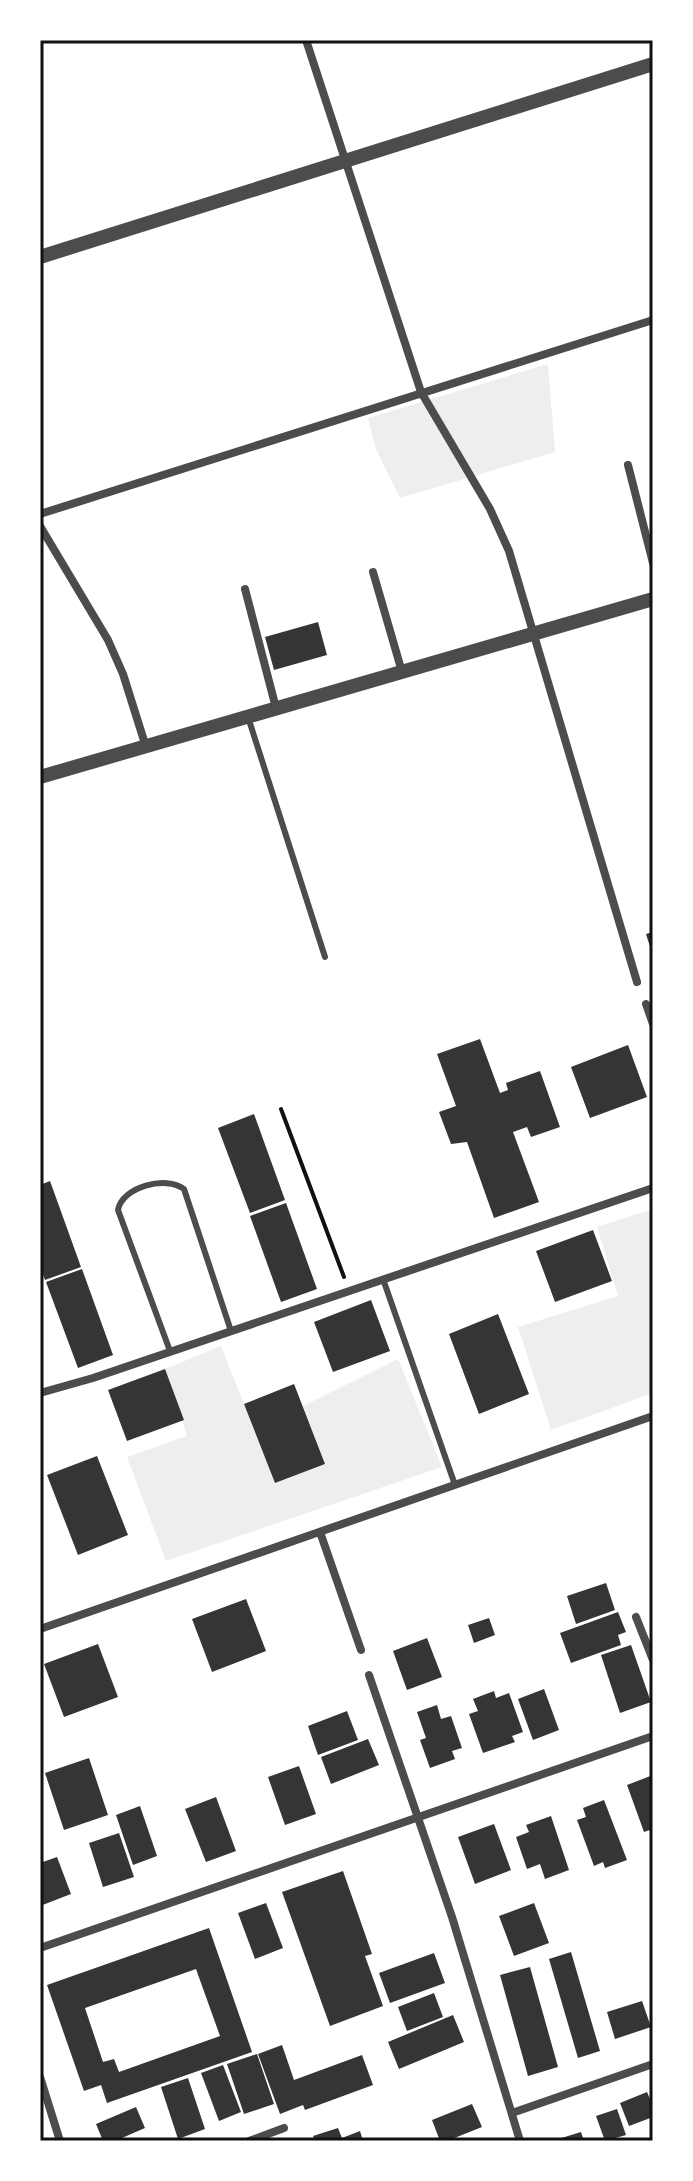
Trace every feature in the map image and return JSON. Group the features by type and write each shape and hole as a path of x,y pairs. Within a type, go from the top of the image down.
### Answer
{"street":[{"path":"306,40 421,392 500,529 517,574 637,982"},
{"path":"40,257 653,64"},
{"path":"40,514 653,320"},
{"path":"628,465 653,563"},
{"path":"40,526 108,640 123,674 146,747"},
{"path":"373,572 402,672"},
{"path":"245,589 276,708"},
{"path":"40,777 653,599"},
{"path":"646,1004 653,1024"},
{"path":"40,1393 653,1188"},
{"path":"40,1629 653,1416"},
{"path":"320,1532 361,1650"},
{"path":"636,1617 653,1660"},
{"path":"369,1675 465,1955 520,2141"},
{"path":"40,1948 653,1736"},
{"path":"512,2113 653,2064"},
{"path":"40,2077 60,2141"},
{"path":"249,2141 284,2128"}],"lane":[{"path":"248,717 325,957"},
{"path":"170,1351 118,1210 120,1201 131,1192 167,1182 184,1189 231,1331"},
{"path":"383,1279 455,1485"}],"path":[{"path":"281,1109 349,1290"}],"shaded area":[{"path":"548,364 555,452 400,498 376,449 368,418"},
{"path":"653,1209 653,1393 551,1430 518,1327 618,1296 597,1227"},
{"path":"221,1346 275,1483 325,1464 303,1406 398,1359 442,1467 166,1561 127,1457 187,1436 165,1369"}],"building":[{"path":"318,622 327,655 274,670 265,637"},
{"path":"653,932 653,953 652,953 646,934"},
{"path":"480,1039 500,1093 508,1090 506,1083 540,1071 560,1127 531,1137 527,1127 513,1132 539,1202 494,1218 467,1142 451,1144 439,1112 456,1106 437,1054"},
{"path":"628,1045 647,1097 590,1118 571,1067"},
{"path":"254,1114 285,1200 250,1213 218,1128"},
{"path":"50,1181 81,1267 45,1280 40,1266 40,1185"},
{"path":"286,1203 317,1289 281,1302 250,1216"},
{"path":"593,1230 612,1281 555,1302 536,1251"},
{"path":"82,1269 113,1355 78,1368 46,1282"},
{"path":"371,1300 390,1351 333,1372 314,1322"},
{"path":"498,1314 529,1394 479,1414 449,1334"},
{"path":"165,1369 184,1420 127,1441 108,1390"},
{"path":"294,1384 325,1464 275,1483 244,1404"},
{"path":"97,1456 128,1535 78,1555 47,1475"},
{"path":"606,1583 615,1610 576,1624 567,1596"},
{"path":"246,1599 266,1651 212,1672 192,1619"},
{"path":"618,1612 626,1632 618,1635 621,1645 571,1663 560,1633"},
{"path":"489,1618 495,1635 474,1643 468,1625"},
{"path":"427,1638 442,1677 407,1690 393,1651"},
{"path":"98,1644 118,1697 64,1717 44,1664"},
{"path":"631,1645 651,1702 620,1713 601,1655"},
{"path":"544,1689 559,1730 533,1740 518,1699"},
{"path":"494,1691 496,1698 509,1693 523,1732 512,1736 515,1742 483,1753 469,1714 478,1711 473,1699"},
{"path":"437,1705 441,1719 451,1716 462,1748 452,1751 455,1759 430,1768 420,1740 426,1738 417,1712"},
{"path":"347,1711 358,1740 318,1755 308,1726"},
{"path":"368,1739 379,1765 331,1784 321,1757"},
{"path":"89,1758 108,1815 64,1830 45,1773"},
{"path":"299,1766 316,1814 285,1825 268,1777"},
{"path":"653,1775 653,1829 644,1832 627,1785"},
{"path":"216,1797 236,1851 206,1862 185,1809"},
{"path":"604,1800 627,1860 605,1868 603,1862 594,1866 577,1820 586,1817 583,1808"},
{"path":"140,1806 157,1856 133,1865 116,1815"},
{"path":"551,1816 569,1870 545,1879 540,1864 527,1869 516,1837 529,1832 526,1825"},
{"path":"494,1824 511,1870 475,1884 458,1837"},
{"path":"119,1833 134,1877 103,1887 89,1843"},
{"path":"57,1857 71,1894 40,1906 40,1863"},
{"path":"343,1871 372,1954 365,1956 383,2006 330,2026 282,1892"},
{"path":"266,1903 283,1948 255,1959 238,1913"},
{"path":"534,1903 549,1943 514,1956 499,1916"},
{"path":"209,1928 252,2052 107,2103 101,2085 84,2091 47,1985","holes":["196,1969 220,2036 119,2072 114,2059 103,2062 85,2008"]},
{"path":"571,1952 600,2051 578,2058 549,1959"},
{"path":"434,1953 445,1983 390,2003 379,1973"},
{"path":"530,1967 558,2067 528,2076 500,1975"},
{"path":"434,1993 443,2017 407,2031 398,2007"},
{"path":"642,2001 651,2027 615,2039 607,2012"},
{"path":"453,2015 464,2042 399,2069 388,2042"},
{"path":"282,2045 294,2080 362,2055 373,2085 305,2110 303,2105 280,2114 258,2054"},
{"path":"257,2054 274,2104 244,2114 227,2064"},
{"path":"223,2065 241,2112 219,2121 201,2073"},
{"path":"188,2078 205,2129 178,2139 161,2087"},
{"path":"647,2092 653,2106 653,2117 629,2126 620,2103"},
{"path":"472,2104 482,2127 440,2141 432,2120"},
{"path":"136,2107 145,2128 115,2141 103,2141 96,2124"},
{"path":"617,2109 626,2135 605,2141 596,2116"},
{"path":"338,2128 342,2138 360,2131 363,2141 315,2141 313,2136"},
{"path":"581,2132 584,2141 555,2140"}]}
